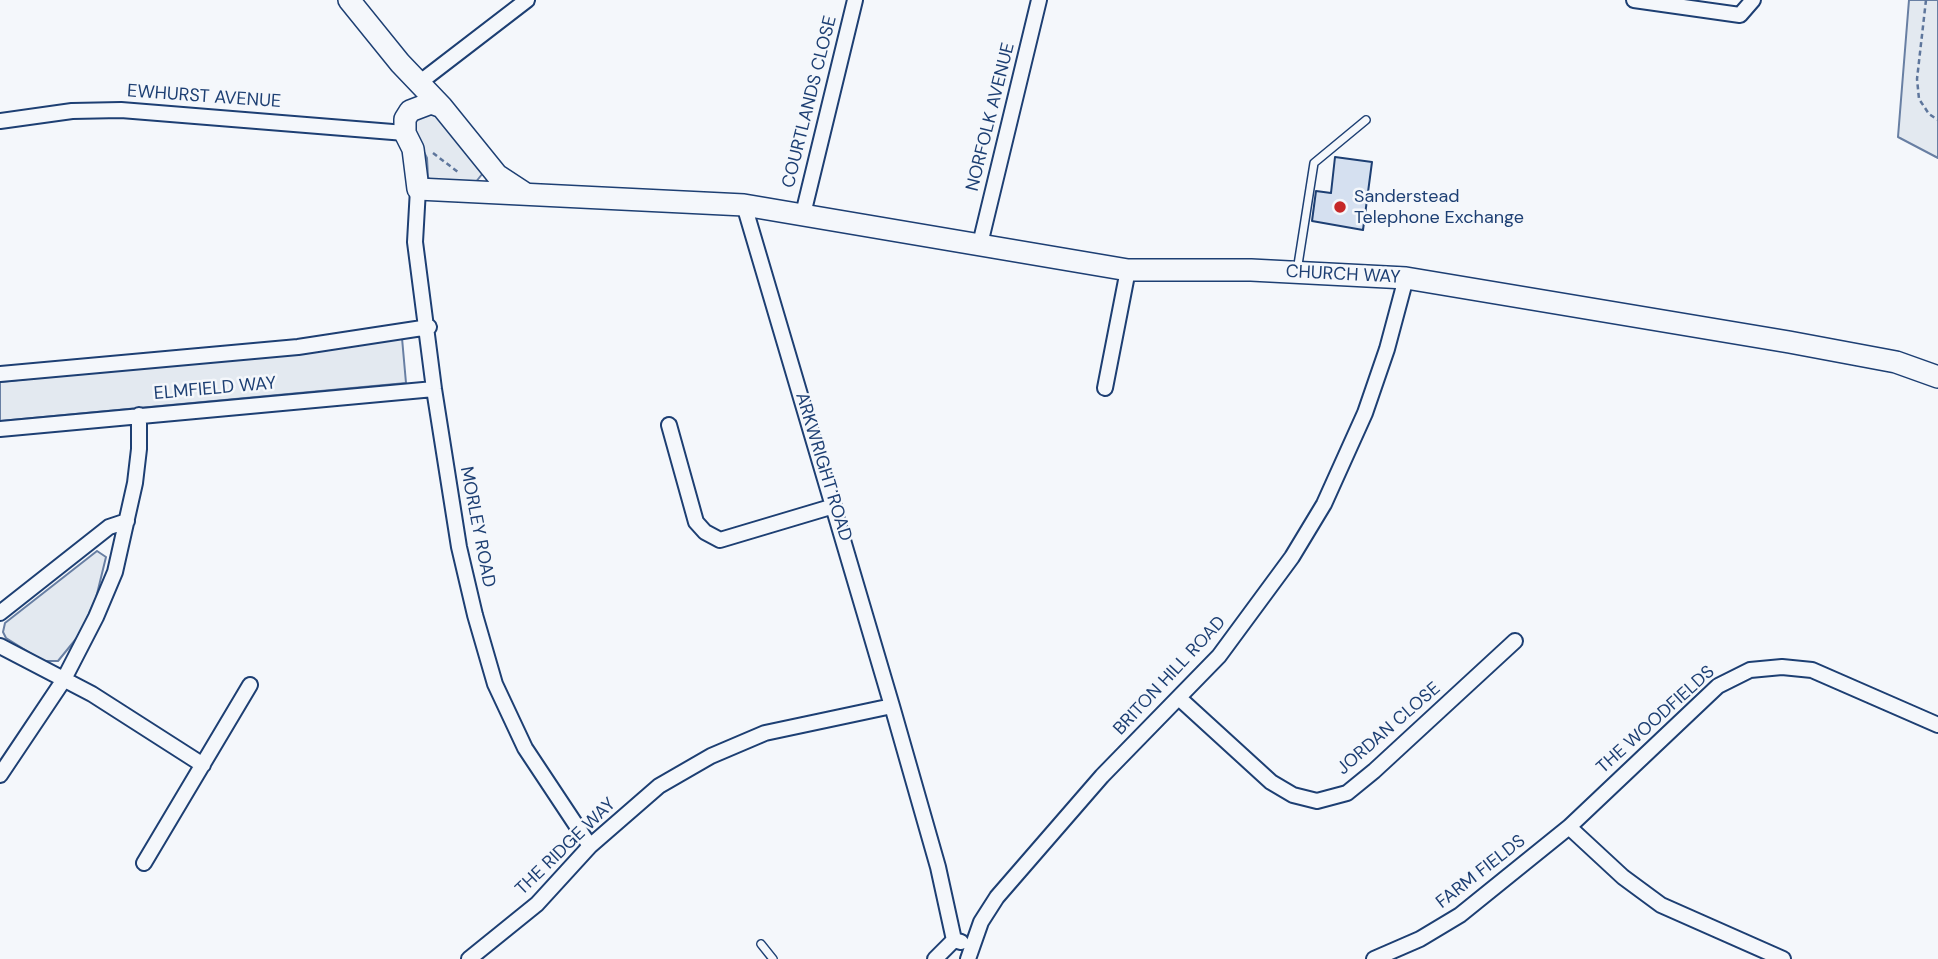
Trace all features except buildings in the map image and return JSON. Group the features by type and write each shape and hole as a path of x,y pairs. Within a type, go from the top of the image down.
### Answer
{"street":[{"path":"349,0 484,159 505,181 526,194"},
{"path":"419,83 527,0"},
{"name":"COURTLANDS CLOSE","path":"803,214 855,0"},
{"name":"NORFOLK AVENUE","path":"980,244 1039,0"},
{"path":"1634,0 1740,15 1753,0"},
{"path":"400,63 408,87 405,130 416,160 418,189 485,182 488,173 484,159"},
{"path":"405,130 410,111 431,103 442,107"},
{"name":"EWHURST AVENUE","path":"0,121 72,111 121,110 405,130"},
{"path":"464,184 526,194 744,205"},
{"name":"MORLEY ROAD","path":"418,189 415,242 429,327 434,389 459,547 495,684 525,748 590,845"},
{"name":"CHURCH WAY","path":"744,205 1128,270 1297,272 1406,278 1789,342 1896,362 1938,377"},
{"name":"ARKWRIGHT ROAD","path":"744,205 892,706 938,867 954,940"},
{"path":"1105,388 1128,270"},
{"name":"BRITON HILL ROAD","path":"970,952 981,922 997,897 1102,776 1219,656 1257,609 1324,504 1365,413 1387,349 1406,278"},
{"name":"ELMFIELD WAY","path":"0,374 298,347 429,327"},
{"name":"ELMFIELD WAY","path":"0,429 434,389"},
{"path":"0,775 63,681 96,617 114,572 127,520 139,449 139,415"},
{"path":"669,425 696,522 705,532 720,540 834,506"},
{"path":"0,613 109,527 127,520"},
{"name":"JORDAN CLOSE","path":"1179,698 1272,782 1293,795 1317,801 1346,793 1374,771 1515,641"},
{"path":"0,646 92,694 203,765"},
{"name":"THE WOODFIELDS","path":"1569,827 1718,686 1750,670 1782,667 1812,670 1938,724"},
{"path":"144,863 250,685"},
{"name":"THE RIDGE WAY","path":"469,959 537,904 590,845 659,786 712,757 765,733 892,706"},
{"path":"1569,827 1623,877 1661,905 1783,959"},
{"name":"FARM FIELDS","path":"1374,959 1420,939 1460,915 1569,827"},
{"path":"935,959 954,940 970,952"}],"lane":[{"path":"1297,272 1314,163 1366,120"},
{"path":"761,944 773,959"}],"path":[{"path":"1926,0 1917,79 1919,99 1929,114 1938,120"},
{"path":"405,130 426,145 464,184"}],"shaded area":[{"path":"1909,0 1938,0 1938,158 1898,137"},
{"path":"435,110 483,173 475,183 430,181 427,158 409,123"},
{"path":"402,338 406,383 0,421 0,382"},
{"path":"97,551 106,557 96,598 80,634 58,661 43,661 6,638 3,632 5,623"}],"place":[{"name":"Sanderstead Telephone Exchange","path":"1340,207"}]}
